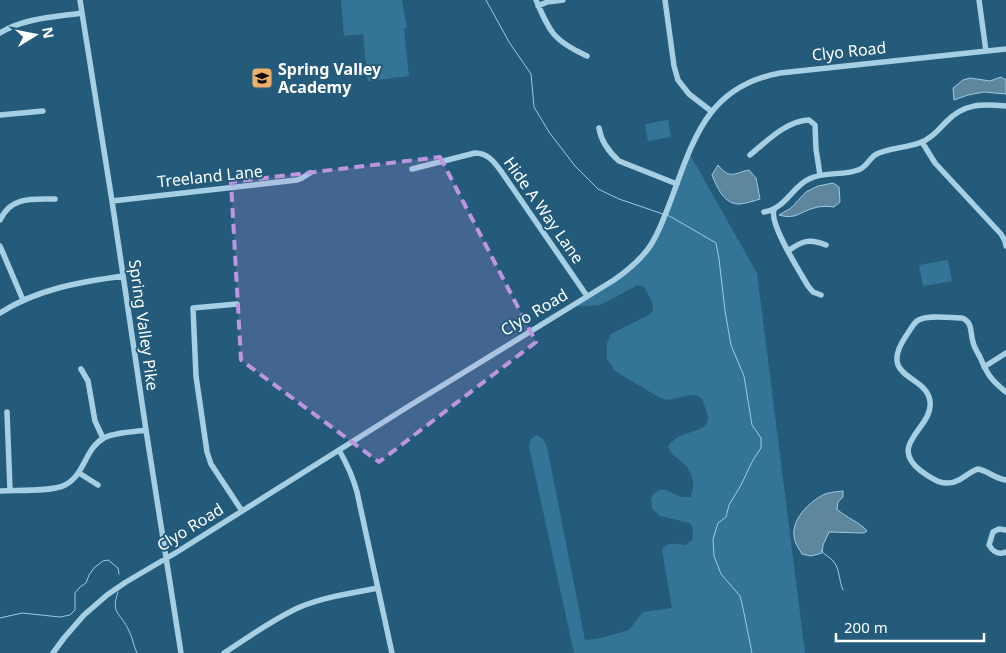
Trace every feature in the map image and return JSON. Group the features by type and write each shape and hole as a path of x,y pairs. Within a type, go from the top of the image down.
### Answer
{"street":[{"name":"Spring Valley Pike","path":"80,0 181,653"},
{"path":"563,0 537,3 545,21 558,40 587,56"},
{"path":"665,0 674,66 678,80 689,94 711,111"},
{"path":"979,0 986,51"},
{"path":"0,33 22,23 82,13"},
{"name":"Clyo Road","path":"54,653 74,626 99,602 126,582 614,280 634,265 654,239 693,141 702,124 711,111 735,90 749,82 770,75 1006,49"},
{"path":"764,212 774,210 805,181 820,175 857,171 880,152 922,142 964,108 985,104 1006,106"},
{"path":"0,115 43,111"},
{"path":"750,155 784,128 809,120 815,125 820,175"},
{"path":"599,128 605,146 619,161 677,184"},
{"path":"922,142 935,163 1001,234 1006,246"},
{"name":"Hide A Way Lane","path":"412,169 475,152 489,157 503,174 587,296"},
{"name":"Treeland Lane","path":"112,201 297,180 310,173"},
{"path":"0,220 11,206 22,200 55,198"},
{"path":"774,210 772,216 788,251 808,286 813,292 821,296"},
{"path":"788,251 807,241 817,241 826,245"},
{"path":"0,246 23,300"},
{"path":"0,312 23,300 66,285 123,276"},
{"path":"237,304 193,308 196,376 207,452 211,464 242,511"},
{"path":"1006,392 992,379 984,368 973,342 970,325 967,320 962,318 934,317 917,321 902,342 897,353 900,368 924,389 930,401 927,417 909,443 909,457 918,469 931,479 942,483 958,481 978,469 995,478 1006,480"},
{"path":"984,368 1006,353"},
{"path":"81,369 88,381 95,421 103,438"},
{"path":"7,412 10,490"},
{"path":"0,490 60,487 72,481 103,438 110,435 146,430"},
{"path":"339,450 354,480 392,653"},
{"path":"79,473 98,485"},
{"path":"1006,530 999,529 993,532 989,545 996,552 1006,552"},
{"path":"224,653 299,608 319,601 378,588"}],"highlighted area":[{"path":"440,157 536,342 379,462 241,360 231,182"}],"shaded area":[{"path":"341,0 402,0 407,28 404,29 409,76 368,81 363,34 344,36"},
{"path":"1001,77 1006,80 1006,94 984,92 954,100 953,88 963,80 970,78 990,81"},
{"path":"668,120 671,137 648,141 645,124"},
{"path":"689,153 757,273 805,653 574,653 529,447 531,439 537,435 543,439 547,447 585,640 601,638 629,630 643,612 672,608 662,550 670,544 685,545 692,540 693,532 691,524 660,516 652,508 651,499 654,493 659,490 666,490 681,497 690,497 693,481 690,473 668,446 678,437 698,430 707,424 708,416 702,399 697,395 669,400 660,398 615,371 607,359 607,343 611,334 647,316 653,311 652,302 644,287 638,285 600,305 569,307 614,280 649,248"},
{"path":"718,165 729,174 749,170 756,178 760,199 734,204 725,198 712,175"},
{"path":"833,183 839,187 840,202 834,207 816,207 790,217 779,215 791,208 806,192 818,186"},
{"path":"948,260 952,281 923,286 919,265"},
{"path":"843,491 843,497 838,502 837,509 867,531 864,533 829,532 823,545 822,553 811,556 802,554 794,536 795,524 798,518 816,499 832,492"}],"waterway":[{"path":"486,0 509,42 531,74 534,107 549,132 575,166 598,189 619,199 663,214"},
{"path":"667,215 716,243 731,345 744,376 752,425 761,438 761,448 729,505 726,517 718,523 713,539 714,556 721,574 740,596 752,653"},
{"path":"821,551 836,565 843,590"},
{"path":"0,618 22,613 60,617 70,615 75,610 75,593 86,583 94,568 103,561 108,560 118,568 119,574"},
{"path":"118,592 116,609 126,625 137,653"}],"place":[{"name":"Spring Valley Academy","path":"262,78"}]}
